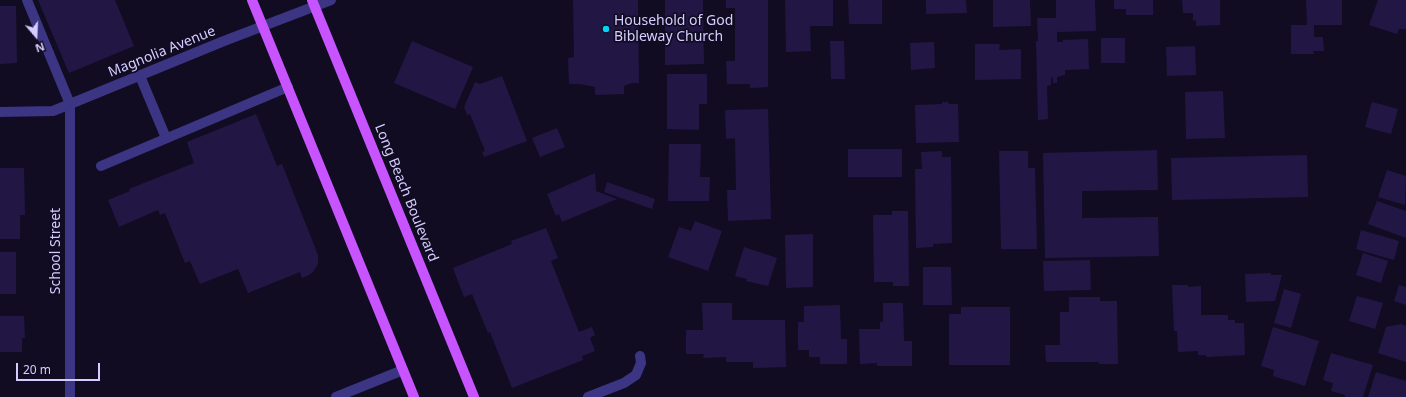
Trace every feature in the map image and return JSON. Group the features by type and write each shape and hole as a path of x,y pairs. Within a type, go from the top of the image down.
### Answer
{"main road":[{"path":"252,0 414,397"},
{"name":"Long Beach Boulevard","path":"314,3 474,397"}],"street":[{"path":"26,0 70,104"},
{"name":"Magnolia Avenue","path":"0,112 53,111 224,41 263,27 314,3 331,0"},
{"path":"140,76 166,138"},
{"path":"101,166 288,87"},
{"name":"School Street","path":"70,104 70,397"},
{"path":"588,397 624,383 636,375 641,363 640,356"},
{"path":"336,397 403,370"}],"building":[{"path":"38,0 115,0 134,46 69,73"},
{"name":"Household of God Bibleway Church","path":"573,0 638,0 639,83 632,83 624,86 624,94 595,95 595,87 580,84 569,84 568,58 574,57"},
{"path":"665,0 703,0 704,64 665,65"},
{"path":"726,0 768,0 768,87 750,88 750,84 727,84 726,61 735,61 735,8 726,8"},
{"path":"785,0 833,0 833,26 810,26 811,51 786,52"},
{"path":"848,0 882,0 882,24 849,24"},
{"path":"926,0 966,0 967,13 926,14"},
{"path":"993,0 1030,0 1031,26 993,27"},
{"path":"1056,0 1095,0 1096,31 1057,32 1057,42 1063,42 1063,40 1088,39 1089,69 1065,70 1065,75 1057,77 1057,83 1053,83 1053,77 1051,78 1051,85 1047,86 1048,119 1038,120 1036,41 1038,41 1037,18 1056,18"},
{"path":"1114,0 1153,0 1153,15 1126,15 1126,9 1114,9"},
{"path":"1182,0 1220,0 1220,25 1196,26 1196,20 1193,21 1193,13 1183,13"},
{"path":"1306,0 1342,0 1342,25 1314,25 1314,37 1323,37 1324,51 1313,51 1314,54 1291,54 1291,25 1307,25"},
{"path":"1378,0 1406,0 1406,29 1399,29 1397,34 1369,25"},
{"path":"0,6 16,6 17,63 0,64"},
{"path":"1101,38 1125,38 1125,63 1101,63"},
{"path":"412,41 473,67 455,109 394,83"},
{"path":"830,41 844,41 845,79 831,79"},
{"path":"934,42 935,68 911,70 910,43"},
{"path":"975,44 1000,44 999,50 1021,49 1021,79 975,80"},
{"path":"1195,46 1196,75 1167,76 1166,47"},
{"path":"667,74 707,74 707,104 699,104 699,130 667,129"},
{"path":"502,76 527,141 484,157 482,152 485,151 470,114 467,115 464,107 475,82 480,84"},
{"path":"1223,91 1225,138 1186,139 1185,92"},
{"path":"942,102 958,104 959,142 916,143 915,105 942,104"},
{"path":"1372,102 1398,109 1391,134 1365,127"},
{"path":"768,109 771,219 728,221 727,190 736,190 735,138 726,139 725,110"},
{"path":"256,114 277,166 282,164 318,255 318,264 313,272 302,278 300,272 248,293 238,269 200,284 190,261 185,263 165,213 160,215 158,210 119,227 108,200 130,191 129,189 194,163 187,142"},
{"path":"557,128 565,147 540,157 532,138"},
{"path":"669,144 701,144 700,177 710,177 709,201 668,201"},
{"path":"848,149 902,149 902,177 848,177"},
{"path":"1157,150 1158,190 1082,191 1082,218 1158,217 1159,256 1045,258 1043,153"},
{"path":"942,151 942,157 951,157 952,243 933,244 933,247 916,248 915,169 922,169 921,152"},
{"path":"999,151 1028,151 1028,168 1035,168 1037,249 1001,249"},
{"path":"1307,155 1308,197 1172,200 1171,158"},
{"path":"0,168 24,168 25,215 20,215 20,239 0,239"},
{"path":"1387,170 1406,176 1405,205 1378,197"},
{"path":"595,173 596,191 617,199 562,222 559,214 556,216 547,194"},
{"path":"607,182 655,199 652,209 604,192"},
{"path":"1377,201 1406,211 1406,238 1368,224"},
{"path":"892,211 908,211 909,286 893,286 893,282 874,282 873,215 892,215"},
{"path":"695,221 722,231 708,271 668,257 679,227 691,231"},
{"path":"546,228 558,258 551,261 579,332 592,327 595,335 590,338 595,351 582,356 583,360 512,388 490,332 488,333 472,294 464,297 453,268 512,244 511,241"},
{"path":"1361,230 1399,241 1394,260 1356,249"},
{"path":"813,234 813,287 786,288 785,235"},
{"path":"744,247 777,258 768,286 746,281 747,279 735,276"},
{"path":"0,252 16,252 16,294 0,294"},
{"path":"1363,253 1388,261 1381,283 1356,275"},
{"path":"1090,260 1091,290 1044,291 1043,261"},
{"path":"923,267 951,267 952,305 923,305"},
{"path":"1271,273 1271,275 1282,275 1275,301 1246,302 1245,274"},
{"path":"1172,285 1188,285 1188,287 1201,286 1201,315 1228,315 1228,320 1235,320 1235,323 1244,323 1245,355 1206,357 1206,355 1198,355 1198,351 1178,352 1177,331 1174,331"},
{"path":"1399,285 1406,287 1406,305 1394,301"},
{"path":"1284,289 1301,294 1291,328 1274,323"},
{"path":"1357,296 1383,303 1375,329 1349,321"},
{"path":"1069,297 1100,297 1100,301 1117,301 1118,364 1099,364 1099,362 1046,362 1045,345 1060,345 1060,312 1069,312"},
{"path":"702,303 732,303 732,320 785,320 786,367 753,368 753,362 726,362 726,357 703,358 704,354 686,354 686,330 703,330"},
{"path":"883,303 903,303 904,341 912,341 912,366 877,366 877,363 860,364 859,329 880,329 880,322 883,322"},
{"path":"840,305 841,339 847,339 847,364 820,364 820,357 809,357 809,350 798,350 798,322 804,322 804,306"},
{"path":"961,307 1010,307 1010,365 949,365 949,314 961,314"},
{"path":"0,316 24,316 25,338 22,338 22,352 0,352"},
{"path":"1401,324 1406,326 1406,362 1378,353 1386,327"},
{"path":"1273,327 1319,341 1305,386 1273,376 1274,370 1261,366"},
{"path":"1331,353 1373,365 1363,397 1345,397 1345,395 1331,391 1333,383 1323,380"},
{"path":"1376,372 1406,381 1406,397 1368,397"}],"place":[{"name":"Household of God Bibleway Church","path":"606,29"}]}
